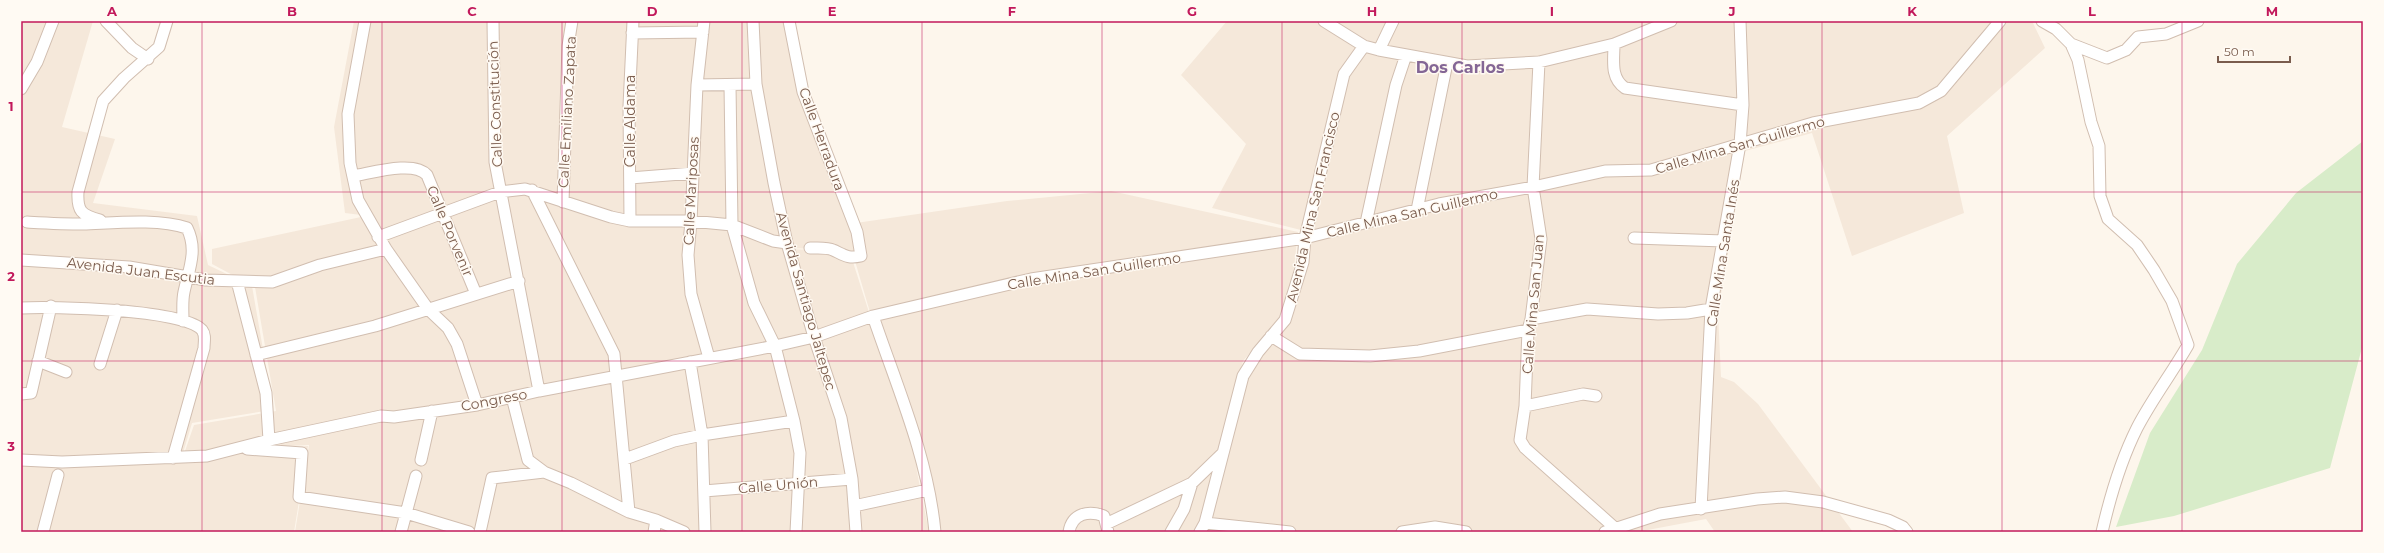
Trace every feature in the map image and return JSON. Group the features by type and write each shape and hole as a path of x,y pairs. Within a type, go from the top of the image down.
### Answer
{"street":[{"path":"21,89 37,62 53,21"},
{"path":"106,21 132,48 148,59"},
{"path":"104,222 85,216 77,205 78,192 103,102 124,78 148,59 159,47 167,21"},
{"path":"366,21 348,114 353,176 358,200 378,237 428,309 448,328 457,344 477,405"},
{"name":"Calle Constitución","path":"493,21 495,162 500,192 520,281 539,391"},
{"name":"Calle Emiliano Zapata","path":"563,202 568,46 572,21"},
{"name":"Calle Aldama","path":"630,221 629,106 633,21"},
{"name":"Avenida Santiago Jaltepec","path":"753,21 756,84 787,243 814,337 841,418 852,479 856,532"},
{"name":"Calle Herradura","path":"789,21 803,92 856,232 861,256 853,258 843,256 832,250 810,248"},
{"path":"1324,21 1364,46 1378,50 1467,66 1539,62 1614,44 1671,21"},
{"path":"1378,50 1393,21"},
{"name":"Calle Mina Santa Inés","path":"1701,509 1711,310 1740,144 1743,106 1740,21"},
{"name":"Calle Mina San Guillermo","path":"814,337 873,316 1031,279 1305,238 1439,204 1533,187 1605,171 1651,170 1813,123 1919,103 1941,91 2000,21"},
{"path":"2042,21 2056,29 2071,44 2078,60 2091,122 2099,146 2100,196 2108,219 2137,245 2154,270 2172,301 2188,345 2156,394 2136,429 2109,500 2102,532"},
{"path":"2071,44 2107,58 2126,50 2138,37 2166,34 2198,21"},
{"path":"632,33 704,27"},
{"name":"Calle Mariposas","path":"704,27 697,85 694,173 688,255 691,294 709,358"},
{"path":"1614,44 1614,71 1618,82 1625,88 1743,106"},
{"name":"Avenida Mina San Francisco","path":"1202,528 1243,376 1258,352 1286,320 1303,262 1305,238 1344,74 1364,46"},
{"path":"1366,223 1396,85 1406,54"},
{"name":"Calle Mina San Juan","path":"1539,62 1533,187 1541,240 1529,324 1525,406 1520,440 1525,448 1610,530"},
{"path":"1417,210 1447,63"},
{"path":"697,85 756,84"},
{"path":"730,85 732,225 754,303 775,346 794,421 800,453 796,532"},
{"name":"Calle Porvenir","path":"353,176 411,167 422,169 427,175 476,294"},
{"path":"630,178 694,173"},
{"path":"378,237 500,192 532,190 563,202 630,221 691,220 732,225 773,241 787,243"},
{"path":"532,190 614,354 618,377 629,512"},
{"path":"27,222 84,224 104,222 177,225 187,228 193,240 190,276 184,292 183,321"},
{"path":"1634,238 1724,241"},
{"name":"Avenida Juan Escutia","path":"21,260 129,267 190,276 206,280 272,282 320,265 386,249"},
{"path":"237,281 266,393 269,440"},
{"path":"256,354 375,326 520,281"},
{"path":"21,308 52,306 117,310 183,321 201,329 204,335 204,348 173,458"},
{"path":"26,394 38,361 52,306"},
{"path":"1272,336 1300,354 1370,356 1419,351 1587,309 1658,314 1687,314 1711,310"},
{"path":"100,364 117,310"},
{"path":"873,316 921,455 935,532"},
{"name":"Congreso","path":"21,460 62,462 207,456 269,440 381,416 394,417 477,405 539,391 618,377 814,337"},
{"path":"38,361 66,372"},
{"path":"690,362 702,435 705,532"},
{"path":"1525,406 1583,394 1596,396"},
{"path":"512,397 528,460 544,472 571,483 629,512 656,520 684,532"},
{"path":"421,460 432,411"},
{"path":"625,459 674,441 702,435 794,421"},
{"path":"238,448 302,453 299,497 406,513 469,532"},
{"path":"1069,532 1076,518 1084,512 1094,512 1104,516 1108,528 1192,483 1223,453"},
{"path":"480,532 492,478 544,472"},
{"path":"43,532 58,475"},
{"path":"401,532 416,476"},
{"name":"Calle Unión","path":"704,491 852,479"},
{"path":"1171,532 1184,509 1192,483"},
{"path":"854,506 928,490"},
{"path":"1610,530 1660,514 1701,509 1757,499 1785,497 1823,502 1888,520 1903,527 1907,532"},
{"path":"654,532 656,520"},
{"path":"1402,532 1435,527 1466,532"},
{"path":"1202,528 1290,532"}],"shaded area":[{"path":"21,21 93,21 62,127 115,139 93,203 197,216 208,265 252,286 269,384 271,410 192,423 183,453 308,446 294,532 21,532"},
{"path":"354,21 784,21 849,224 1007,201 1111,191 1298,232 1292,285 1281,318 1243,361 1202,518 1194,532 931,532 929,508 916,467 929,532 295,532 309,445 185,451 194,425 276,411 255,287 212,264 212,249 361,217 372,236 488,193 522,186 560,205 628,224 685,223 728,229 783,249 822,250 853,262 881,350 855,261 822,249 783,248 729,227 686,222 628,222 560,204 522,184 488,192 372,235 361,215 345,213 334,127"},
{"name":"Dos Carlos","path":"1227,21 2032,21 2045,48 1947,136 1964,213 1852,256 1812,133 1745,151 1718,312 1721,377 1734,382 1758,404 1853,532 1715,532 1706,519 1637,532 1202,532 1249,360 1280,332 1300,288 1301,230 1212,208 1246,144 1181,75"}],"green space":[{"path":"2363,141 2363,344 2330,468 2174,516 2116,527 2150,433 2202,350 2237,264 2296,193"}],"district":[{"name":"Dos Carlos","path":"1460,67"}]}
